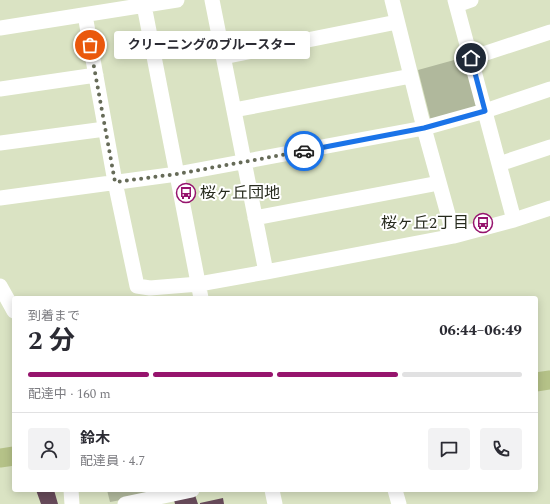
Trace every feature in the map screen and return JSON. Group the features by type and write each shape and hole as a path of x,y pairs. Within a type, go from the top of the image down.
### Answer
{"main road":[{"path":"538,382 550,380"},
{"path":"0,458 12,456"}],"street":[{"path":"0,28 85,15 143,3 177,0"},
{"path":"212,0 266,272"},
{"path":"392,0 424,128 454,236"},
{"path":"471,0 456,2 514,220"},
{"path":"143,3 200,291"},
{"path":"85,15 115,182 137,286 200,291 266,272 454,236 514,220 550,208"},
{"path":"223,57 397,22"},
{"path":"471,58 550,32"},
{"path":"0,89 96,75"},
{"path":"234,110 411,76"},
{"path":"0,198 177,174 424,128 485,111 550,89"},
{"path":"0,143 105,129"},
{"path":"499,164 550,147"},
{"path":"256,218 439,183"},
{"path":"0,286 8,309"},
{"path":"71,492 72,504"},
{"path":"125,504 182,492"},
{"path":"272,492 275,504"},
{"path":"396,492 399,504"}],"green space":[{"path":"465,57 479,108 431,121 418,70"},
{"path":"108,492 147,492 148,495 110,502"}],"building":[{"path":"37,492 55,492 58,504 41,504"},
{"path":"195,495 198,504 175,504 174,500"},
{"path":"223,498 224,504 200,504 200,503"}],"way so far":[{"path":"90,45 115,182 177,174 304,151"}],"place":[{"name":"クリーニングのブルースター","path":"90,45"},
{"name":"桜ヶ丘団地","path":"186,193"},
{"name":"桜ヶ丘2丁目","path":"483,223"}],"route":[{"path":"304,151 424,128 485,111 471,58"}]}
